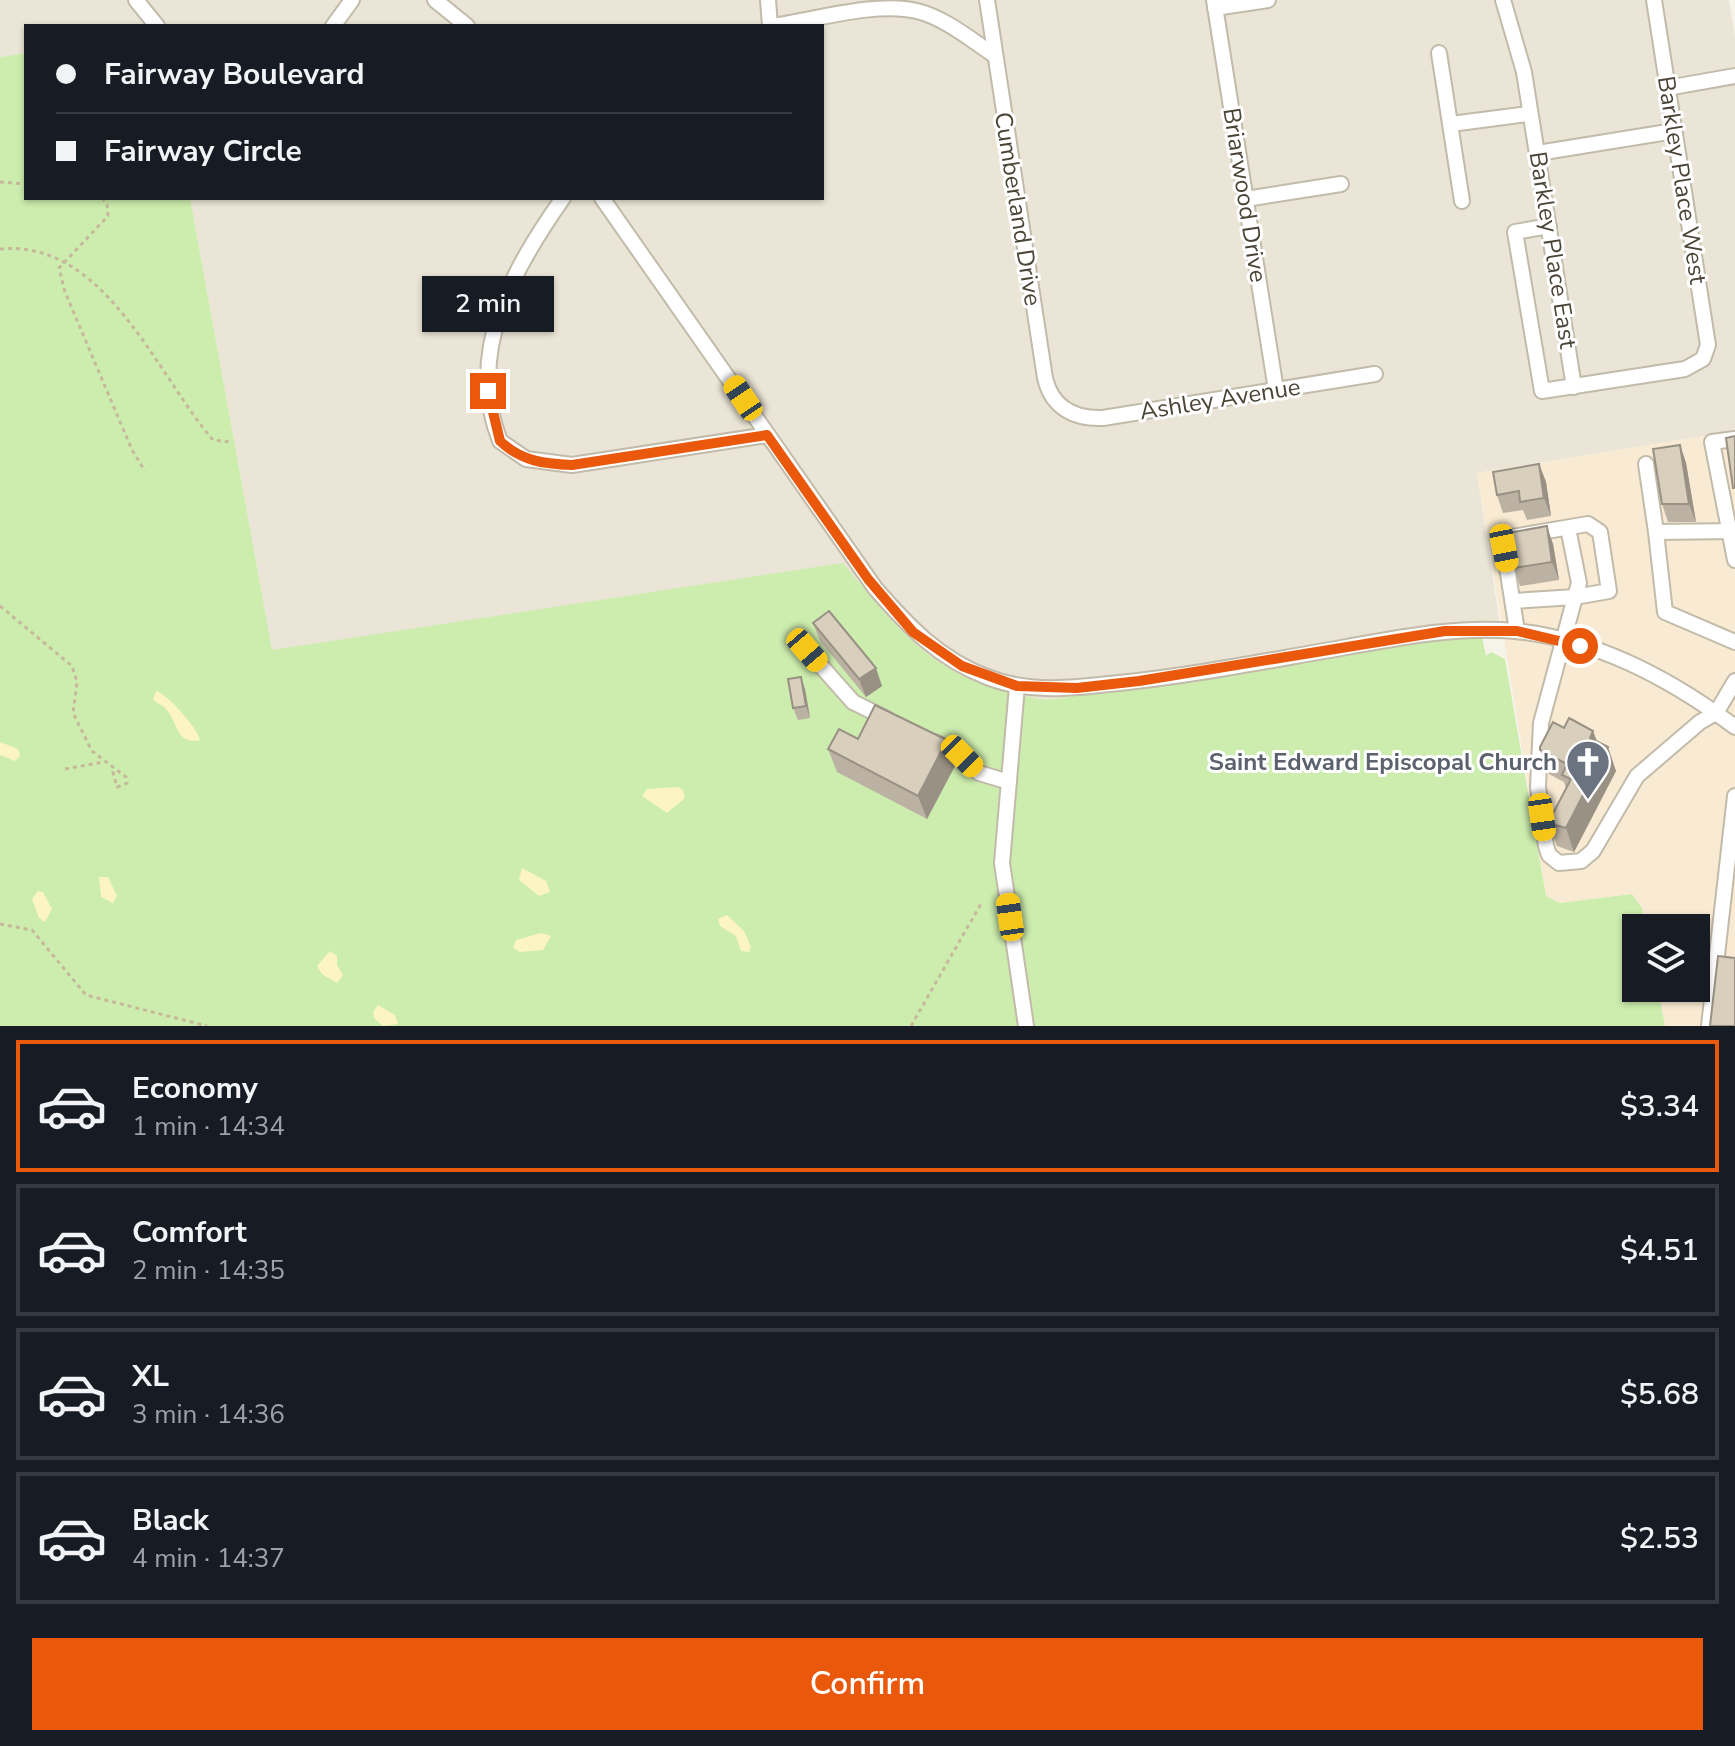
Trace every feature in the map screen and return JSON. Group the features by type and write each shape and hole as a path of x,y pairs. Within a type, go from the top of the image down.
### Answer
{"street":[{"path":"136,0 155,24"},
{"path":"334,24 352,0"},
{"path":"435,0 465,24"},
{"path":"768,0 772,24"},
{"name":"Cumberland Drive","path":"987,0 1045,378 1052,397 1066,411"},
{"path":"1215,4 1268,0"},
{"name":"Barkley Place East","path":"1503,0 1518,45 1528,114 1538,153 1574,387"},
{"name":"Barkley Place West","path":"1574,387 1685,369 1703,359 1708,345 1654,0"},
{"name":"Briarwood Drive","path":"1215,4 1276,390"},
{"path":"785,24 879,10 917,11 952,27 994,55"},
{"path":"1439,53 1462,201"},
{"path":"1667,88 1735,76"},
{"path":"1451,124 1528,114"},
{"path":"1538,153 1674,131"},
{"path":"1246,199 1341,184"},
{"path":"562,200 530,245 495,322 488,391 500,441 526,459 572,465 767,435"},
{"path":"603,200 868,579 913,632 962,666 1017,686 1077,688 1139,681 1407,636 1481,629 1517,631 1561,640 1637,666 1688,692 1735,726"},
{"path":"1549,226 1515,232 1542,391 1574,387"},
{"name":"Ashley Avenue","path":"1066,411 1084,417 1103,418 1375,374"},
{"path":"1735,439 1712,442 1732,531 1735,560"},
{"path":"1646,464 1665,612 1735,642"},
{"path":"1514,601 1575,597 1609,591 1600,532 1588,524 1512,537 1504,548 1517,631"},
{"path":"1568,528 1579,583 1561,640 1541,723 1538,787 1549,855 1559,863 1581,861 1593,851 1637,776 1700,722 1716,713 1735,681"},
{"path":"1656,532 1732,531"},
{"path":"807,650 853,702 962,756 979,773 1009,782"},
{"path":"1017,686 1002,863 1026,1026"},
{"path":"1709,1026 1735,796"}],"path":[{"path":"0,182 24,184"},
{"path":"104,200 108,216 59,268 65,292 132,450 145,471"},
{"path":"0,249 42,251 106,295 134,326 195,419 213,440 230,442"},
{"path":"0,606 72,666 77,682 73,713 92,751 126,777 127,783 122,787 117,787 112,769"},
{"path":"65,769 103,762"},
{"path":"911,1026 982,902"},
{"path":"0,924 32,930 86,995 207,1026"}],"shaded area":[{"path":"0,0 1729,0 1735,36 1735,431 1477,473 1502,638 1421,642 1048,700 1004,693 949,670 912,644 842,564 272,651 190,200 824,200 824,24 24,24 24,53 0,57"},
{"path":"1735,431 1735,1026 1665,1026 1661,1002 1710,1002 1710,914 1643,914 1632,894 1560,903 1546,896 1477,473"}],"green space":[{"path":"24,53 24,200 190,200 272,650 843,563 888,616 930,656 980,683 1048,700 1421,642 1482,637 1486,656 1491,652 1505,659 1546,896 1560,903 1632,894 1643,914 1622,914 1622,1002 1661,1002 1665,1026 0,1026 0,57"}],"sand":[{"path":"156,691 182,712 200,740 192,741 181,735 169,712 153,699"},
{"path":"0,742 18,749 20,756 15,761 0,755"},
{"path":"678,787 683,790 685,798 667,813 642,796 647,789"},
{"path":"522,868 546,881 550,892 539,896 519,880"},
{"path":"99,877 108,877 117,896 113,903 101,897"},
{"path":"38,891 43,892 52,909 45,922 39,918 32,899"},
{"path":"727,915 744,931 751,947 749,952 741,951 736,936 720,926 718,919"},
{"path":"541,933 551,936 543,950 520,952 513,948 516,940"},
{"path":"330,951 337,956 337,965 343,975 337,983 322,974 317,966"},
{"path":"378,1005 395,1015 398,1024 383,1026 374,1018 373,1012"}],"building":[{"path":"1735,436 1735,488 1733,488 1726,438"},
{"path":"1680,445 1689,504 1662,504 1653,449"},
{"path":"1539,464 1544,498 1520,502 1519,491 1497,495 1493,472"},
{"path":"1547,526 1552,562 1514,568 1508,533"},
{"path":"829,611 876,668 859,679 813,623"},
{"path":"801,677 806,706 793,708 788,679"},
{"path":"875,705 947,740 918,796 828,749 839,729 858,739"},
{"path":"1569,718 1593,731 1590,738 1608,747 1566,828 1548,823 1571,779 1562,775 1567,764 1540,750 1540,747 1553,722 1564,728"},
{"path":"1718,956 1735,958 1735,1026 1710,1026"}],"place":[{"name":"Saint Edward Episcopal Church","path":"1588,801"}],"route":[{"path":"488,391 490,412 500,441 526,459 549,464 572,465 767,435 868,579 913,632 962,666 1017,686 1077,688 1139,681 1445,631 1517,631 1580,646"}]}
